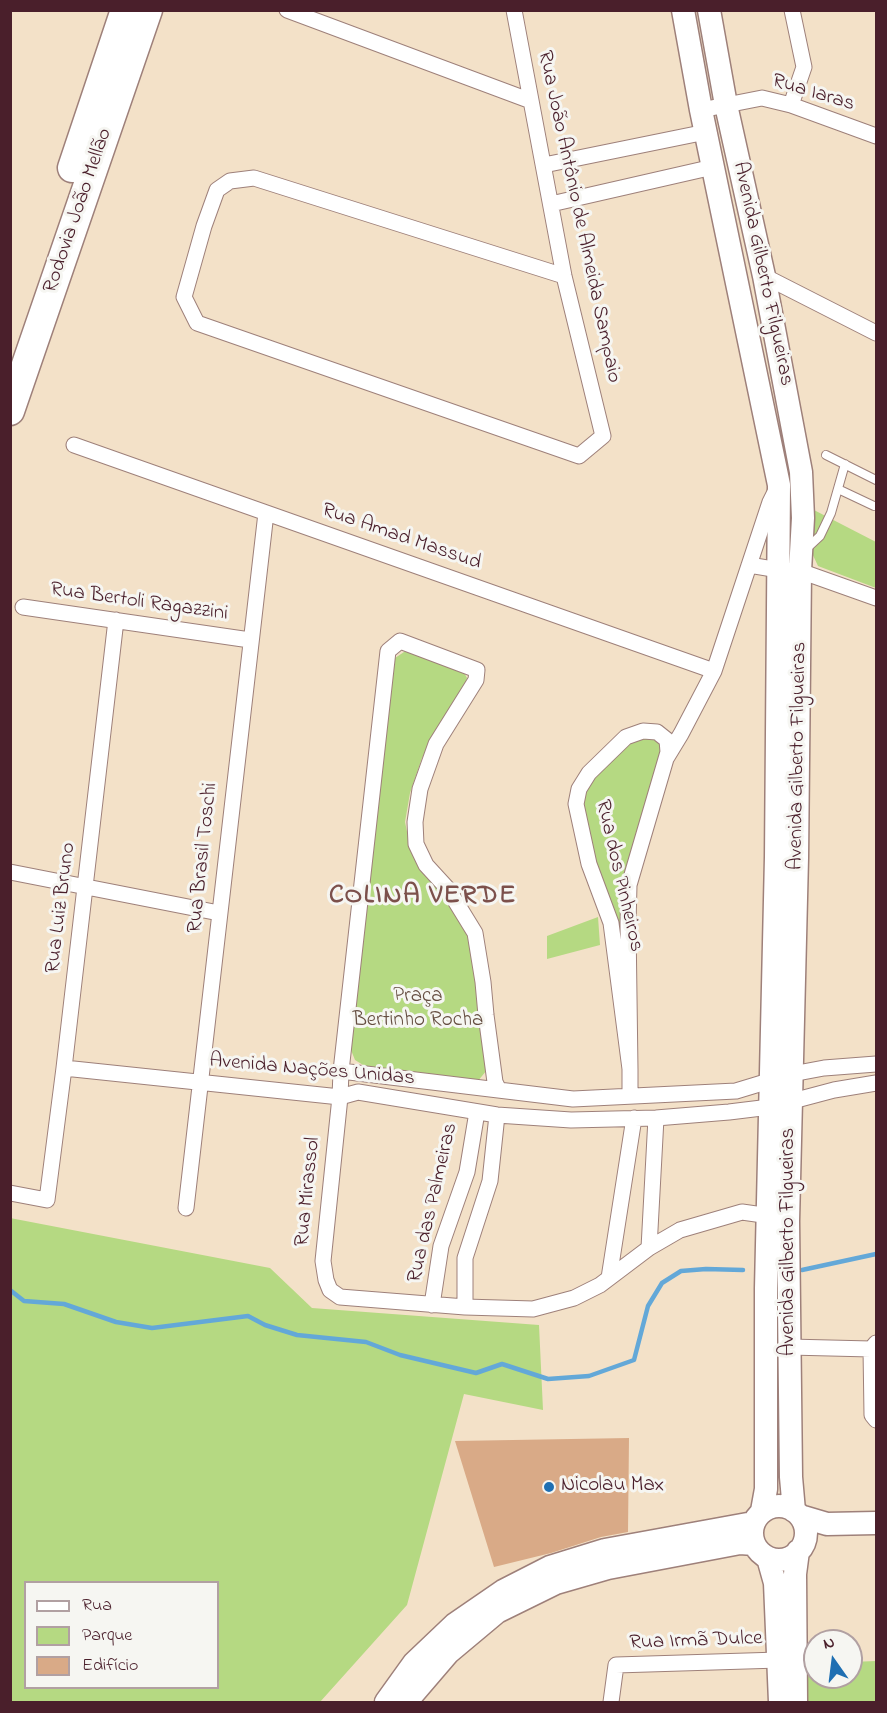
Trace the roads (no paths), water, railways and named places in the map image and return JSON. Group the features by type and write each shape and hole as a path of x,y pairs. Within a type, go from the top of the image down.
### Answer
{"highway":[{"name":"Rodovia João Mellão","path":"10,352 125,10"},
{"name":"Rodovia João Mellão","path":"10,411 148,10"}],"main road":[{"name":"Avenida Gilberto Filgueiras","path":"683,10 701,110 794,565"},
{"name":"Avenida Gilberto Filgueiras","path":"709,10 726,105 764,276 801,472 794,565 786,858 770,1081 780,1104"},
{"path":"715,176 742,180"},
{"name":"Avenida Gilberto Filgueiras","path":"780,1702 775,1583 759,1534 766,1489 766,1400 778,1218 780,1104 792,1074 786,858"},
{"name":"Avenida Gilberto Filgueiras","path":"778,1218 789,1347 791,1476 797,1514"},
{"path":"766,1400 789,1401"},
{"path":"386,1702 414,1663 455,1624 502,1591 550,1567 740,1543 759,1534 774,1506 782,1506 797,1514 827,1524 876,1523"},
{"path":"796,1702 795,1574 800,1549 806,1534 805,1526 797,1514"},
{"path":"759,1534 781,1560 791,1557 808,1542 827,1538 876,1537"},
{"path":"406,1702 448,1653 497,1612 607,1559"}],"street":[{"path":"287,10 531,101"},
{"name":"Rua João Antônio de Almeida Sampaio","path":"514,10 564,276 603,436 579,456 197,323 184,297 204,226 217,190 230,181 254,178 564,276"},
{"path":"790,105 804,67 792,10"},
{"name":"Rua Iaras","path":"701,110 762,98 790,105 876,136"},
{"path":"544,165 706,132"},
{"path":"551,204 715,176"},
{"path":"764,276 876,333"},
{"name":"Rua Amad Massud","path":"74,445 714,671"},
{"path":"779,485 801,472"},
{"name":"Rua dos Pinheiros","path":"630,1096 630,885 667,757 714,671 770,502 779,485"},
{"name":"Rua Brasil Toschi","path":"186,1208 266,513"},
{"path":"749,565 794,565 876,598"},
{"name":"Rua Bertoli Ragazzini","path":"23,607 250,640"},
{"name":"Rua Luiz Bruno","path":"10,1193 47,1200 116,620"},
{"path":"340,1097 388,651 400,641 477,670 476,680 436,744 420,789 415,822 416,844 426,865 448,888 475,933 495,1082 499,1090"},
{"name":"Rua dos Pinheiros","path":"630,1069 611,923 589,864 576,804 579,789 589,773 626,737 643,731 657,732 667,740 667,757"},
{"path":"10,872 219,913"},
{"name":"Avenida Nações Unidas","path":"341,1071 573,1099 736,1091 792,1074 824,1068 876,1065"},
{"name":"Avenida Nações Unidas","path":"64,1068 340,1097 358,1092 497,1115 571,1120 729,1113 876,1083"},
{"name":"Rua Mirassol","path":"340,1097 323,1261 330,1290 340,1297 432,1305"},
{"name":"Rua das Palmeiras","path":"432,1305 441,1246 467,1172 477,1112"},
{"name":"Rua das Palmeiras","path":"465,1307 465,1258 490,1180 497,1115"},
{"path":"609,1278 634,1118"},
{"path":"649,1248 656,1118"},
{"path":"432,1305 533,1309 574,1298 600,1285 649,1248 680,1230 742,1212 778,1218"},
{"path":"789,1347 874,1346 872,1415 876,1420"},
{"name":"Rua Irmã Dulce","path":"611,1702 616,1665 779,1660"}],"lane":[{"path":"826,455 876,480"},
{"path":"794,565 820,536 831,513 845,464"},
{"path":"838,489 874,506"}],"waterway":[{"path":"802,1270 876,1254"},
{"path":"10,1290 24,1301 64,1304 116,1322 152,1328 248,1316 265,1325 297,1335 366,1342 400,1355 476,1373 502,1364 548,1379 589,1376 634,1360 648,1306 662,1283 681,1271 743,1270"}],"place":[{"name":"Nicolau Max","path":"549,1487"}],"district":[{"name":"COLINA VERDE","path":"423,898"}],"park label":[{"name":"Praça Bertinho Rocha","path":"418,1010"}]}
